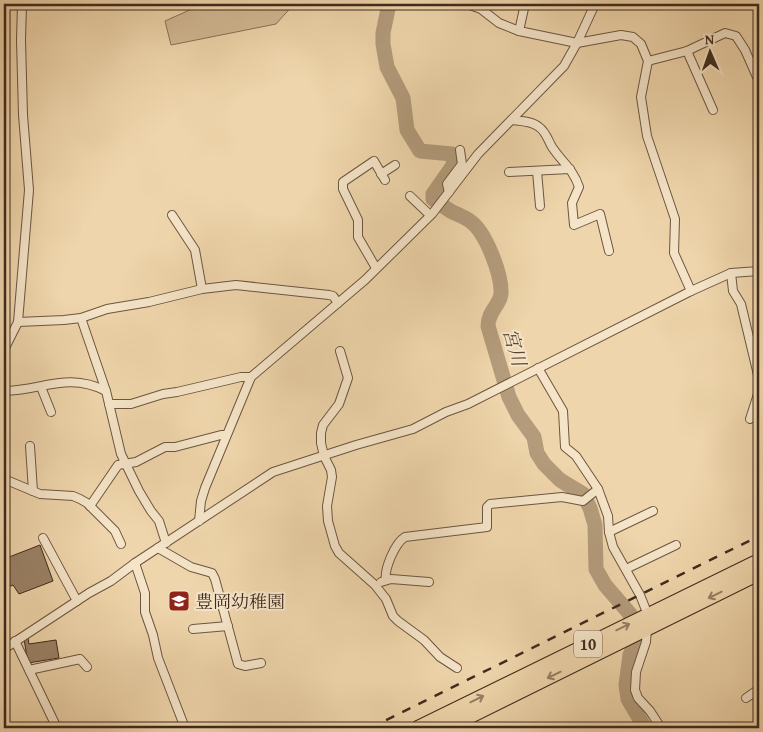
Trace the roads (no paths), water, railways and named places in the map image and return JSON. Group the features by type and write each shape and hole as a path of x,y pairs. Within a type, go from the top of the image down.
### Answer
{"highway":[{"name":"10","path":"418,728 453,723 647,622 759,561"},
{"name":"10","path":"647,622 759,574"}],"street":[{"path":"4,350 18,322 29,190 23,105 22,4"},
{"path":"468,4 481,10 499,23 519,31 577,43 621,35 633,37 641,44 648,61 641,96 648,136 675,219 674,253 691,291"},
{"path":"519,31 525,4"},
{"path":"199,521 201,501 205,488 251,377 365,280 431,215 478,154 564,66 595,4"},
{"path":"648,61 688,51 725,33 736,36 745,50 757,77 759,77"},
{"path":"688,51 713,110"},
{"path":"512,120 533,124 540,128 549,139 552,146 575,175 579,187 572,203 574,225 600,214 609,251"},
{"path":"447,195 447,184 462,164 460,150"},
{"path":"376,268 358,237 358,220 343,189 343,182 374,161 383,177 395,165"},
{"path":"509,172 570,169"},
{"path":"537,171 540,206"},
{"path":"410,196 431,215"},
{"path":"172,215 195,250 202,289"},
{"path":"4,649 111,581 135,563 273,472 356,444 413,429 446,412 468,404 691,291 731,273 759,271"},
{"path":"731,273 733,291 741,304 757,356 759,379"},
{"path":"18,322 81,318 108,309 149,302 202,289 236,285 324,294 333,296 338,303"},
{"path":"81,318 106,391 113,426 124,464 150,511 160,521 166,543"},
{"path":"340,351 348,378 336,410 323,425 321,444 332,477 327,515 335,546 339,553 375,585 386,599 393,616 424,640 440,657 457,668"},
{"path":"538,368 563,411 564,447 576,456 598,489 608,516 613,548 626,570 647,622 646,642 636,672 635,690 641,703 650,711 661,728"},
{"path":"109,404 131,404 163,394 241,377 251,377"},
{"path":"4,392 61,382 85,382 106,391"},
{"path":"41,387 51,412"},
{"path":"750,419 759,391"},
{"path":"90,506 116,468 124,464 136,462 165,447 175,447 226,435"},
{"path":"30,446 33,491"},
{"path":"4,479 45,495 73,496 80,499 90,506 115,531 121,544"},
{"path":"386,580 385,574 396,546 405,537 487,527 487,507 490,504 562,497 583,500 598,489"},
{"path":"609,532 653,511"},
{"path":"43,538 77,601"},
{"path":"626,570 676,545"},
{"path":"158,548 191,567 212,573 238,664 245,666 261,663"},
{"path":"135,563 145,593 144,612 153,635 158,658 185,728"},
{"path":"375,585 391,579 429,582"},
{"path":"194,629 228,626"},
{"path":"15,642 57,728"},
{"path":"29,670 80,659 87,667"},
{"path":"746,698 759,689"}],"waterway":[{"name":"宮川","path":"389,4 383,33 383,44 387,67 403,98 407,130 420,151 452,154 454,164 433,194 433,199 470,221 482,234 492,254 499,276 501,294 499,302 490,316 488,326 509,397 518,415 534,437 537,453 544,464 560,480 583,494 590,508 595,525 596,569 605,585 630,614 634,646 630,655 626,685 628,699 645,728"}],"railway":[{"path":"370,728 759,536"}],"place":[{"name":"豊岡幼稚園","path":"179,601"}]}
